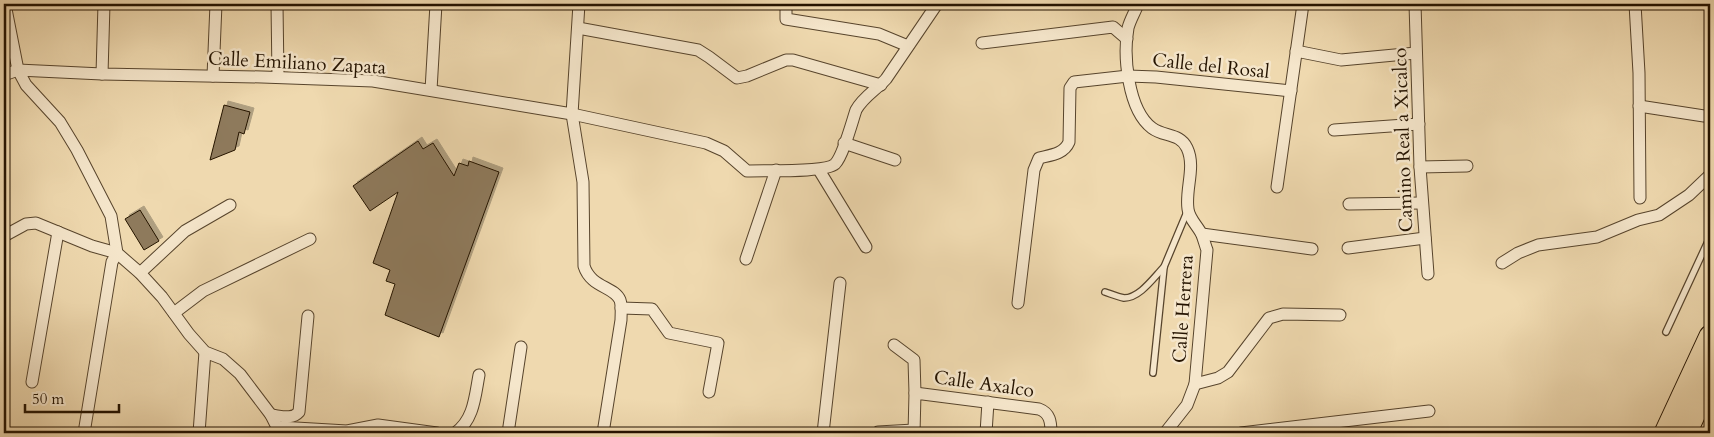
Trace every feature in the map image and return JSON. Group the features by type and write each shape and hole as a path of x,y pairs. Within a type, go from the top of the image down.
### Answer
{"highway":[{"path":"1665,433 1710,336"},
{"path":"1678,433 1710,362"},
{"path":"1687,433 1710,383"}],"street":[{"path":"5,4 18,70 26,85 60,122 91,175 111,216 117,253 112,262 84,433"},
{"path":"102,74 104,4"},
{"path":"213,76 216,4"},
{"path":"277,4 278,77"},
{"path":"431,90 436,4"},
{"path":"579,4 572,114 584,182 584,266 592,281 619,299 621,308 621,320 603,433"},
{"path":"786,4 786,19 879,34 908,46"},
{"path":"746,259 776,170 820,170 834,165 839,158 860,102 880,85 933,8 921,4"},
{"path":"1138,4 1129,27 1127,39 1128,76 1143,120 1154,130 1183,141 1187,148 1190,158 1188,210"},
{"path":"1277,186 1303,4"},
{"name":"Camino Real a Xicalco","path":"1415,4 1420,167 1428,274"},
{"path":"1635,4 1639,73 1640,198"},
{"path":"982,42 1113,27 1127,39"},
{"path":"578,28 698,50 709,56 737,78 747,76 786,60 793,60 880,85"},
{"path":"1296,51 1341,60 1416,53"},
{"path":"4,75 18,70"},
{"name":"Calle Emiliano Zapata","path":"18,70 373,81 572,114 706,142 724,151 747,171 776,170"},
{"name":"Calle del Rosal","path":"1018,303 1034,170 1040,158 1062,152 1067,148 1069,142 1070,88 1074,82 1078,80 1128,76 1156,77 1291,91"},
{"path":"1639,106 1704,116"},
{"path":"1334,130 1419,124"},
{"path":"844,143 895,160"},
{"path":"1420,167 1467,166"},
{"path":"820,170 866,247"},
{"path":"1502,263 1518,253 1538,245 1597,237 1638,220 1660,215 1688,195 1710,174"},
{"path":"1349,204 1422,203"},
{"path":"140,273 185,232 230,205"},
{"name":"Calle Herrera","path":"1165,433 1187,405 1195,384 1207,250 1202,234 1194,224 1188,210"},
{"path":"4,236 26,224 36,223 92,246 117,253 140,273 162,297 189,334 205,352 223,359 240,374 271,415 279,430 347,431 378,425 437,433"},
{"path":"32,382 58,232"},
{"path":"1202,234 1312,249"},
{"path":"1348,248 1425,238"},
{"path":"174,313 203,291 310,239"},
{"path":"824,433 840,283"},
{"path":"621,308 652,309 669,333 718,343 709,392"},
{"path":"1195,384 1218,378 1228,372 1269,318 1284,314 1340,314"},
{"path":"271,415 291,417 299,412 308,316"},
{"path":"894,345 914,360 915,393"},
{"path":"508,433 521,347"},
{"path":"199,433 205,352"},
{"path":"455,433 464,427 473,408 479,375"},
{"name":"Calle Axalco","path":"914,431 915,393 1039,409 1045,411 1051,429"},
{"path":"986,433 988,402"},
{"path":"1241,433 1429,411"},
{"path":"878,432 914,431"}],"lane":[{"path":"1153,373 1164,267 1188,210"},
{"path":"1666,332 1710,237"},
{"path":"1105,292 1123,298 1131,297 1137,294 1164,267"}],"building":[{"path":"224,105 250,112 244,134 239,132 235,150 210,160"},
{"path":"418,141 423,149 433,143 454,176 459,163 468,166 469,161 499,172 439,337 385,315 395,284 386,281 390,270 373,263 398,192 370,211 353,186"},
{"path":"140,210 159,241 144,250 125,219"}]}
